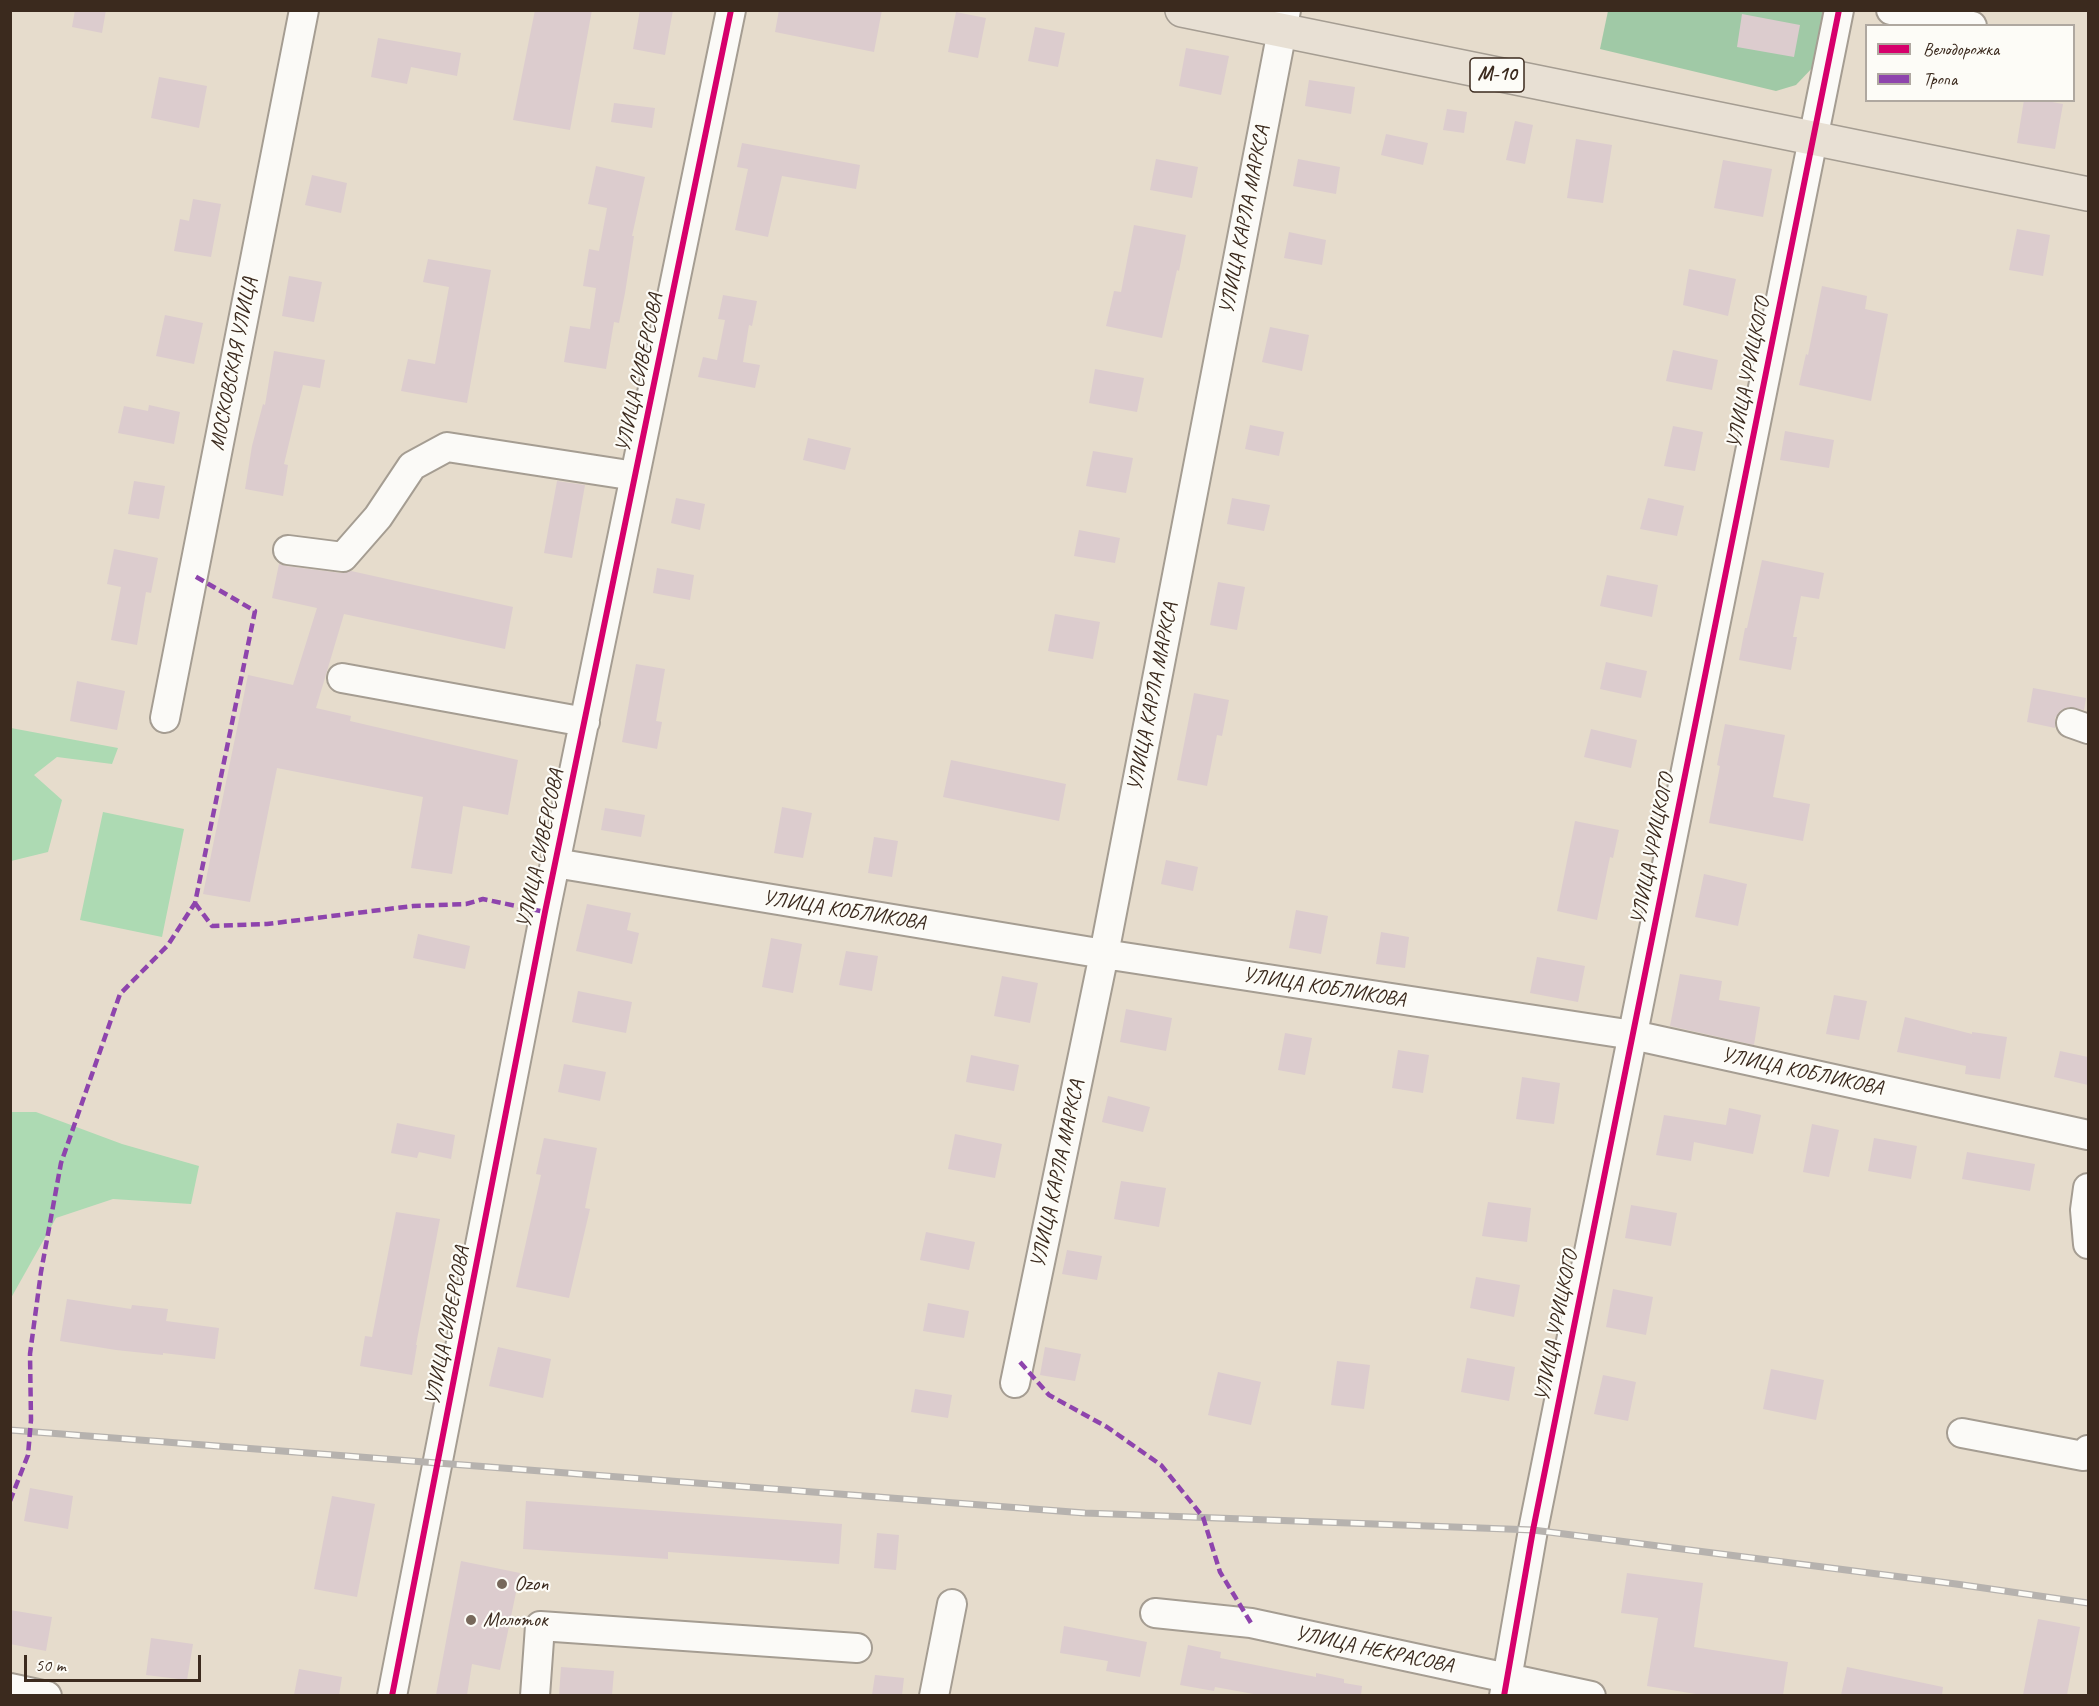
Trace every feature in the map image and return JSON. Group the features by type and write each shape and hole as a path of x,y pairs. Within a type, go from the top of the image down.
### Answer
{"highway":[{"name":"М-10","path":"1182,10 1284,21 1813,139 2088,194"}],"street":[{"name":"МОСКОВСКАЯ УЛИЦА","path":"165,718 304,10"},
{"name":"УЛИЦА СИВЕРСОВА","path":"392,1695 555,863 731,10"},
{"name":"УЛИЦА УРИЦКОГО","path":"1506,1687 1533,1530 1839,10"},
{"path":"1891,10 1962,24"},
{"name":"УЛИЦА КАРЛА МАРКСА","path":"1015,1383 1104,954 1284,21"},
{"path":"288,550 343,557 378,517 412,466 447,447 635,476"},
{"path":"342,678 585,722"},
{"name":"УЛИЦА КОБЛИКОВА","path":"555,863 1104,954 1633,1035 2088,1135"},
{"path":"2088,1188 2085,1210 2088,1244"},
{"path":"1962,1433 2083,1456 2088,1450"},
{"path":"934,1695 952,1604"},
{"name":"УЛИЦА НЕКРАСОВА","path":"1155,1613 1251,1623 1506,1687 1591,1695"},
{"path":"535,1695 540,1626 857,1648"},
{"path":"10,1688 47,1695"}],"green space":[{"path":"1608,11 1828,11 1816,64 1796,85 1776,91 1600,49"},
{"path":"11,728 118,748 112,764 57,757 34,775 62,800 48,852 11,861"},
{"path":"103,812 184,829 162,937 80,920"},
{"path":"11,1112 36,1112 122,1144 199,1166 191,1204 113,1199 56,1218 11,1298"}],"building":[{"path":"75,10 106,10 102,33 72,27"},
{"path":"535,10 592,10 570,130 513,120"},
{"path":"640,10 673,10 665,55 633,49"},
{"path":"779,10 882,10 874,52 775,32"},
{"path":"956,12 986,18 978,58 948,52"},
{"path":"1742,14 1800,25 1794,57 1737,47"},
{"path":"1035,27 1065,33 1058,67 1028,61"},
{"path":"378,38 461,53 457,76 411,67 407,84 371,77"},
{"path":"1186,48 1229,56 1221,95 1179,86"},
{"path":"159,77 207,86 199,128 151,118"},
{"path":"1309,80 1355,87 1351,114 1305,106"},
{"path":"2024,102 2063,104 2055,149 2017,143"},
{"path":"614,103 655,108 652,128 611,122"},
{"path":"1447,109 1467,112 1464,133 1443,130"},
{"path":"1515,121 1533,125 1525,164 1506,160"},
{"path":"1386,134 1428,143 1423,165 1381,155"},
{"path":"1576,139 1612,145 1603,203 1567,198"},
{"path":"742,143 860,165 856,189 782,176 768,237 735,230 748,169 737,167"},
{"path":"1156,159 1198,167 1192,198 1150,190"},
{"path":"1298,159 1340,167 1336,194 1293,186"},
{"path":"1723,160 1772,169 1763,217 1714,208"},
{"path":"596,166 645,177 632,236 634,236 619,323 614,322 606,369 564,362 570,326 590,329 596,288 583,286 589,249 599,251 607,208 588,204"},
{"path":"312,175 347,183 341,213 305,205"},
{"path":"193,199 221,204 211,257 174,251 180,219 189,221"},
{"path":"1134,225 1186,235 1162,338 1106,326 1114,291 1121,292"},
{"path":"2017,229 2050,235 2043,276 2009,270"},
{"path":"1289,232 1326,240 1322,265 1284,258"},
{"path":"428,259 491,270 467,403 401,391 408,359 435,364 449,287 423,282"},
{"path":"1689,269 1736,279 1728,316 1683,305"},
{"path":"289,276 322,282 314,322 282,316"},
{"path":"1822,286 1867,296 1865,309 1888,314 1871,401 1799,385 1806,354 1808,355"},
{"path":"723,295 757,301 752,326 749,325 743,362 760,365 755,388 698,377 703,357 717,360 725,320 718,319"},
{"path":"165,315 203,323 194,364 156,356"},
{"path":"1270,327 1309,335 1302,371 1262,362"},
{"path":"1673,350 1718,360 1712,390 1666,381"},
{"path":"274,351 325,360 320,388 303,385 284,464 288,465 283,496 245,489 252,446 263,404 265,405"},
{"path":"1095,369 1144,378 1137,412 1089,403"},
{"path":"149,405 180,412 174,444 118,433 124,406 148,411"},
{"path":"1250,425 1284,432 1279,456 1245,449"},
{"path":"1673,426 1703,432 1695,471 1664,466"},
{"path":"1785,431 1834,440 1829,468 1780,460"},
{"path":"808,438 851,448 845,470 803,460"},
{"path":"1093,451 1133,458 1126,493 1086,486"},
{"path":"134,481 165,486 159,519 128,514"},
{"path":"557,481 585,485 572,558 544,553"},
{"path":"676,498 705,504 700,530 671,523"},
{"path":"1232,498 1270,505 1264,531 1227,524"},
{"path":"1648,498 1684,506 1677,536 1640,529"},
{"path":"1079,530 1120,538 1115,563 1074,556"},
{"path":"114,549 158,558 151,593 146,592 137,645 111,640 121,587 107,584"},
{"path":"1762,560 1824,573 1819,599 1801,596 1793,637 1797,637 1791,670 1739,660"},
{"path":"279,564 341,573 351,571 513,607 505,649 344,614 316,708 351,716 350,721 518,760 508,815 463,806 452,874 411,868 423,797 277,768 250,902 203,894 248,675 293,685 317,608 272,598"},
{"path":"657,568 694,575 690,600 653,593"},
{"path":"1607,575 1658,585 1652,617 1600,606"},
{"path":"1218,582 1245,587 1237,630 1210,625"},
{"path":"1055,614 1100,622 1093,659 1048,651"},
{"path":"1606,662 1647,671 1641,698 1600,689"},
{"path":"636,664 665,669 656,721 662,722 657,749 622,742"},
{"path":"77,681 125,691 117,730 70,721"},
{"path":"2033,688 2086,698 2084,710 2069,707 2061,710 2055,718 2055,728 2027,722"},
{"path":"1194,693 1229,700 1222,736 1217,735 1207,786 1177,780"},
{"path":"1725,724 1785,735 1773,797 1810,804 1803,841 1709,823"},
{"path":"1591,729 1637,740 1631,768 1584,757"},
{"path":"951,760 1066,784 1059,821 943,797"},
{"path":"782,807 812,813 803,858 774,853"},
{"path":"605,808 645,815 641,837 601,830"},
{"path":"1575,821 1619,830 1613,858 1610,857 1597,920 1557,911"},
{"path":"874,837 898,841 892,877 868,873"},
{"path":"1166,860 1198,867 1193,891 1161,884"},
{"path":"1704,874 1747,884 1738,926 1695,917"},
{"path":"587,904 631,913 627,930 639,933 632,964 576,951"},
{"path":"1296,910 1328,916 1321,954 1289,948"},
{"path":"1381,932 1409,937 1405,968 1376,964"},
{"path":"418,934 470,946 465,969 413,958"},
{"path":"771,938 802,944 793,993 762,987"},
{"path":"846,951 878,956 872,991 839,985"},
{"path":"1537,957 1585,966 1578,1002 1530,993"},
{"path":"1680,974 1722,981 1719,1000 1760,1007 1754,1045 1670,1026"},
{"path":"1002,976 1038,983 1030,1023 994,1016"},
{"path":"578,991 632,1002 626,1033 572,1022"},
{"path":"1834,995 1867,1001 1859,1040 1826,1034"},
{"path":"1126,1009 1172,1018 1166,1051 1120,1042"},
{"path":"1905,1017 1972,1034 1972,1032 2007,1037 2000,1079 1965,1074 1966,1066 1897,1052"},
{"path":"1285,1033 1312,1038 1305,1075 1278,1070"},
{"path":"1398,1050 1429,1055 1423,1093 1392,1088"},
{"path":"2060,1051 2088,1057 2088,1085 2054,1077"},
{"path":"971,1055 1019,1065 1014,1091 966,1082"},
{"path":"564,1064 606,1072 600,1101 558,1092"},
{"path":"1522,1077 1560,1083 1554,1124 1516,1119"},
{"path":"1108,1096 1150,1107 1143,1132 1102,1122"},
{"path":"1729,1108 1761,1115 1753,1154 1694,1142 1691,1161 1656,1155 1664,1115 1726,1125"},
{"path":"397,1123 455,1135 451,1159 419,1152 417,1158 391,1153"},
{"path":"1812,1124 1839,1130 1829,1177 1803,1172"},
{"path":"955,1134 1002,1144 995,1178 948,1169"},
{"path":"544,1138 597,1148 585,1208 590,1209 569,1298 516,1287 541,1175 536,1174"},
{"path":"1874,1138 1917,1146 1911,1179 1868,1171"},
{"path":"1967,1152 2035,1164 2030,1191 1962,1179"},
{"path":"1121,1181 1166,1188 1159,1227 1114,1219"},
{"path":"1488,1202 1531,1208 1527,1242 1482,1236"},
{"path":"1631,1205 1677,1213 1671,1246 1625,1238"},
{"path":"396,1212 440,1219 412,1375 360,1366 365,1336 372,1337"},
{"path":"926,1232 975,1242 969,1270 920,1260"},
{"path":"1067,1250 1102,1256 1097,1280 1062,1274"},
{"path":"1476,1277 1520,1285 1514,1317 1470,1308"},
{"path":"1613,1289 1653,1297 1646,1335 1606,1327"},
{"path":"67,1299 131,1309 132,1305 168,1309 166,1321 219,1328 215,1359 116,1350 60,1341"},
{"path":"928,1303 969,1311 964,1338 923,1331"},
{"path":"498,1347 551,1359 543,1398 489,1386"},
{"path":"1045,1347 1081,1354 1075,1381 1040,1375"},
{"path":"1467,1358 1515,1367 1509,1401 1461,1392"},
{"path":"1337,1361 1370,1365 1364,1409 1331,1405"},
{"path":"1771,1369 1824,1380 1816,1420 1763,1409"},
{"path":"1218,1372 1261,1382 1251,1425 1208,1415"},
{"path":"1603,1375 1636,1382 1628,1421 1594,1414"},
{"path":"915,1389 952,1395 948,1418 911,1412"},
{"path":"30,1488 73,1496 68,1529 24,1521"},
{"path":"332,1496 375,1504 357,1597 314,1589"},
{"path":"526,1501 842,1524 839,1564 668,1552 668,1559 523,1549"},
{"path":"877,1533 899,1535 896,1570 874,1568"},
{"path":"461,1561 520,1573 500,1670 472,1664 467,1695 436,1695"},
{"path":"1627,1573 1703,1583 1694,1647 1788,1662 1783,1695 1702,1695 1647,1686 1658,1618 1621,1613"},
{"path":"10,1610 52,1617 46,1651 10,1644"},
{"path":"2038,1619 2080,1627 2067,1695 2023,1695"},
{"path":"1064,1626 1147,1642 1140,1677 1106,1671 1108,1661 1060,1653"},
{"path":"151,1638 193,1644 187,1680 146,1675"},
{"path":"1188,1645 1221,1652 1220,1658 1316,1677 1316,1673 1344,1679 1344,1683 1362,1686 1361,1695 1259,1695 1215,1687 1214,1691 1180,1685"},
{"path":"561,1667 614,1671 612,1695 559,1695"},
{"path":"1847,1667 1943,1687 1942,1695 1841,1695"},
{"path":"299,1669 342,1677 339,1695 294,1695"},
{"path":"875,1675 904,1678 902,1695 872,1695"}],"railway":[{"path":"10,1430 1085,1513 1533,1530 2088,1603"}],"marked path":[{"path":"10,1501 28,1455 31,1420 30,1354 41,1272 61,1163 120,994 168,945 195,903 255,611 193,575"},
{"path":"195,903 212,926 267,924 413,906 466,904 483,899 545,912"},
{"path":"1020,1362 1049,1395 1107,1427 1161,1465 1203,1517 1220,1572 1251,1623"}],"cycle path":[{"path":"392,1696 545,912 731,10"},
{"path":"1504,1696 1533,1530 1839,10"}],"place":[{"name":"Ozon","path":"502,1584"},
{"name":"Молоток","path":"471,1620"}]}
